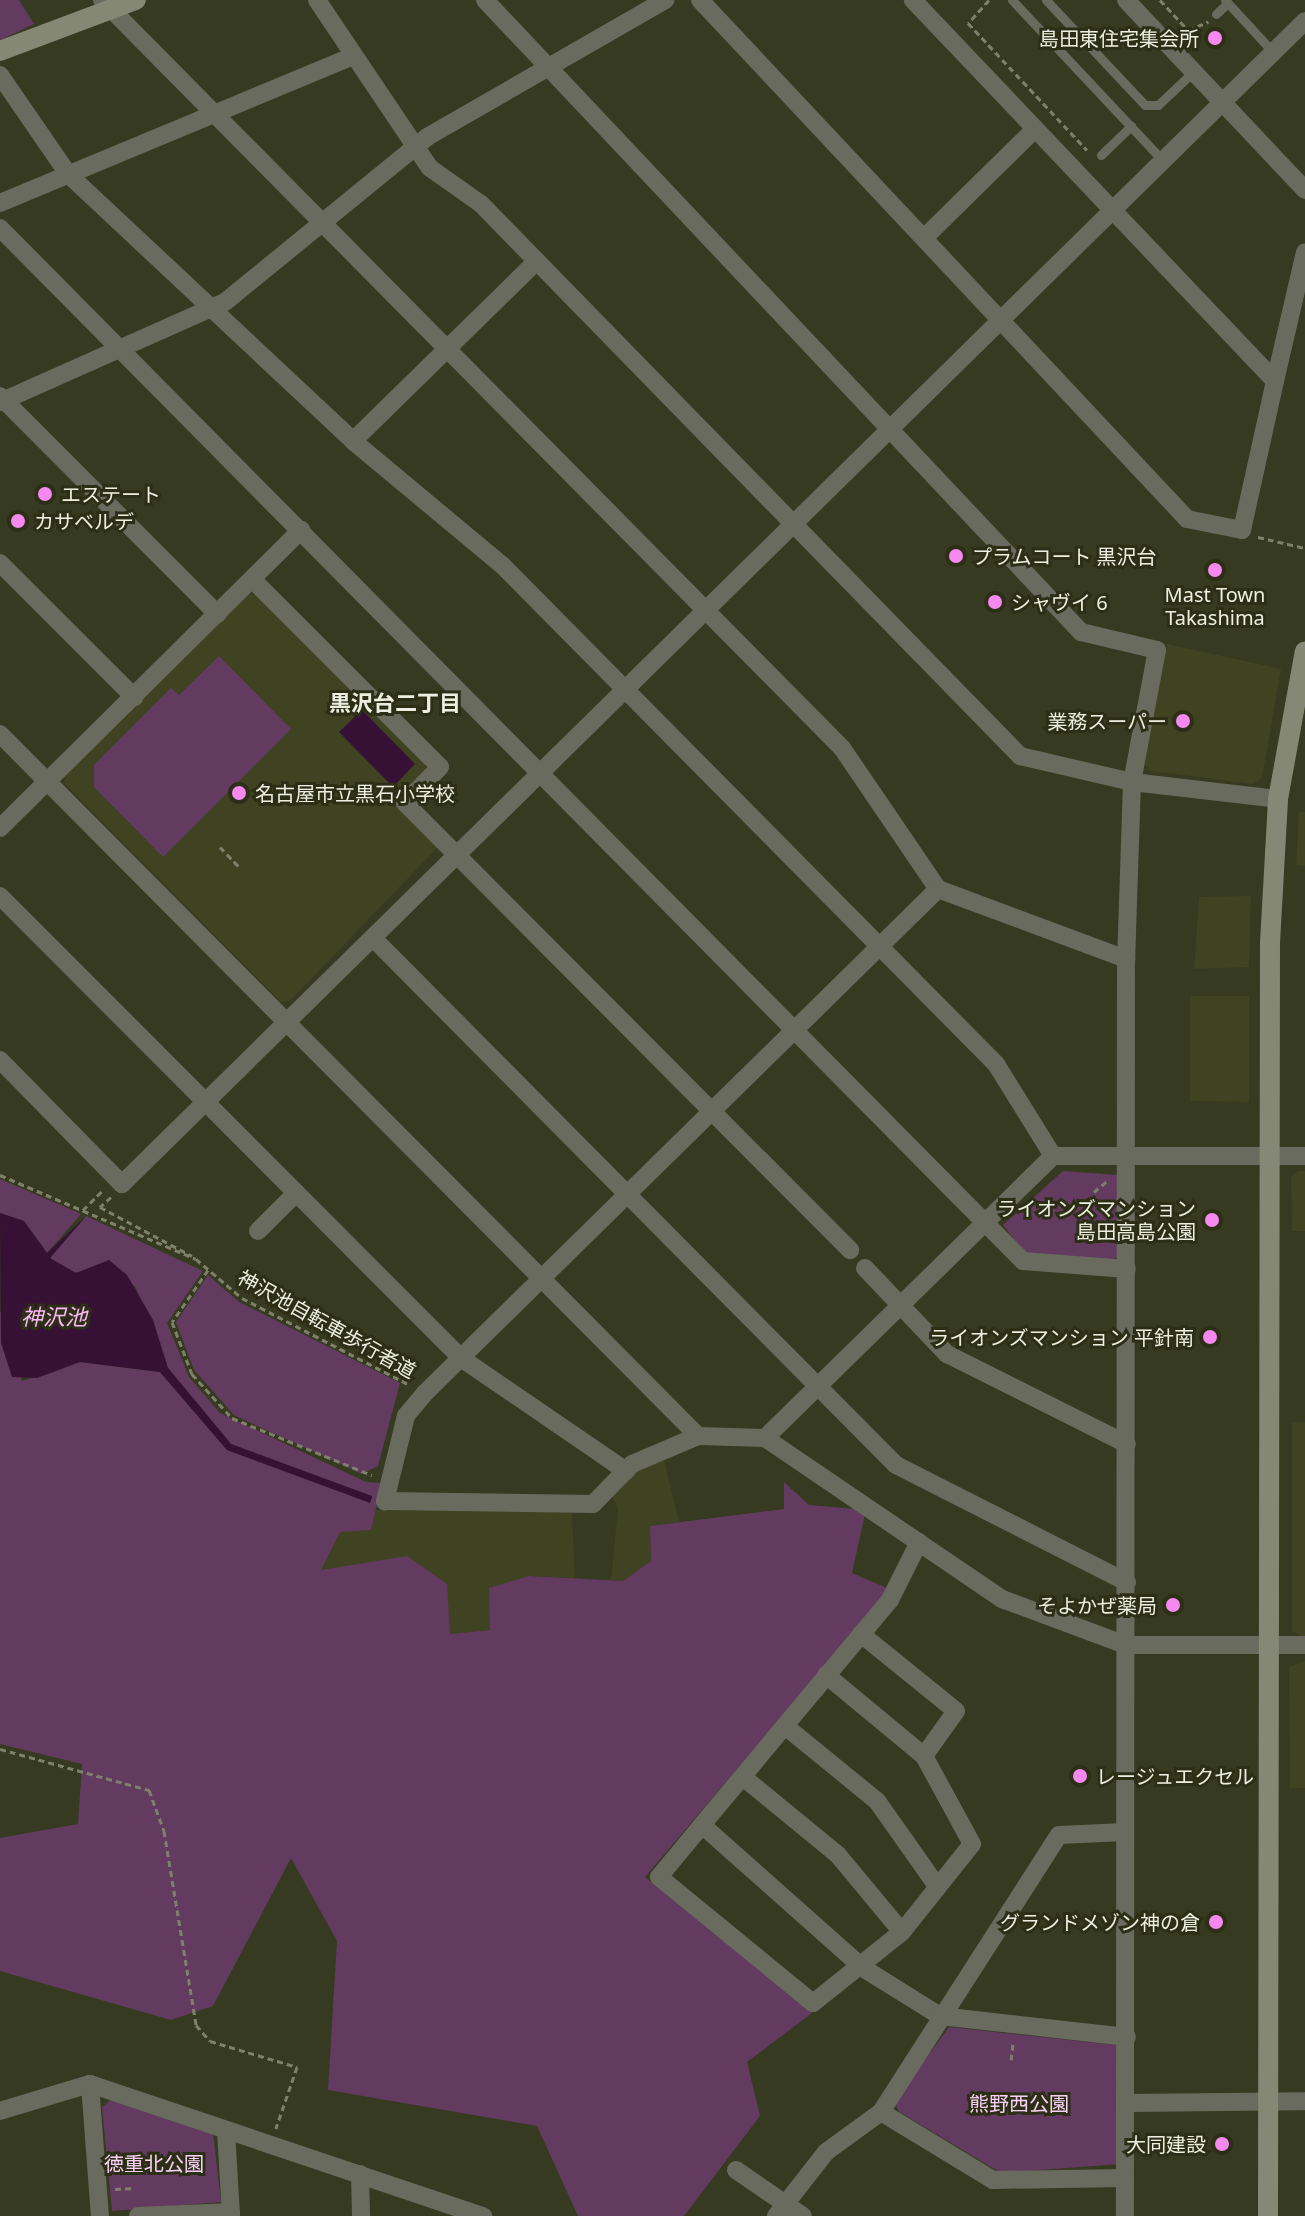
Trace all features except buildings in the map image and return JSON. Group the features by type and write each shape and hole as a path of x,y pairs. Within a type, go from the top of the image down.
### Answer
{"street":[{"path":"0,51 104,4 136,0"},
{"path":"317,0 414,146 537,261 1020,756 1132,782 1278,799"},
{"path":"485,0 1081,632 1157,650 1132,782 1126,959 1125,1832 1128,2103 1125,2216"},
{"path":"217,614 2,399 211,310 414,146 665,0"},
{"path":"700,0 1187,519 1242,530 1305,252"},
{"path":"913,0 1275,381"},
{"path":"1126,0 1305,190"},
{"path":"104,4 842,748 938,889 1126,959"},
{"path":"0,1060 122,1184 1305,21"},
{"path":"0,203 353,56"},
{"path":"0,75 68,174 353,441 502,565 996,1064 1053,1156"},
{"path":"924,238 1035,129"},
{"path":"0,228 796,1028 1023,1261 1127,1269"},
{"path":"353,441 537,261"},
{"path":"0,828 301,530"},
{"path":"0,563 134,697"},
{"path":"253,580 440,767 405,803 850,1250"},
{"path":"1268,2216 1270,1156 1278,799 1305,651"},
{"path":"0,734 50,779 698,1436"},
{"path":"938,889 425,1393 406,1416 385,1501 593,1504 626,1471 698,1436 765,1438 1002,1599 1126,1645 1305,1645"},
{"path":"0,896 461,1358 626,1471"},
{"path":"373,938 896,1465 1127,1582"},
{"path":"765,1438 1053,1156 1305,1156"},
{"path":"258,1231 296,1193"},
{"path":"865,1268 947,1354 1127,1444"},
{"path":"826,1675 924,1756 972,1844 902,1932 863,1968 813,2003 659,1877 826,1675 890,1600 919,1542"},
{"path":"861,1634 956,1711 924,1756"},
{"path":"785,1726 877,1801 937,1886"},
{"path":"743,1777 838,1855 902,1932"},
{"path":"702,1825 863,1968 940,2016 1127,2037"},
{"path":"780,2211 826,2152 881,2112 1059,1835 1125,1832"},
{"path":"90,2084 100,2216"},
{"path":"0,2111 90,2084 483,2216"},
{"path":"1128,2103 1305,2101"},
{"path":"881,2112 993,2180 1125,2178"},
{"path":"138,2216 231,2214 226,2131"},
{"path":"736,2170 780,2211 803,2216"},
{"path":"360,2174 361,2216"}],"lane":[{"path":"1012,0 1162,160"},
{"path":"1046,0 1145,105 1158,105 1193,72"},
{"path":"1216,14 1226,2 1273,52"},
{"path":"1101,155 1131,126"}],"path":[{"path":"989,0 968,23 1088,151 1101,155"},
{"path":"1160,0 1188,30 1197,32 1216,14"},
{"path":"1242,530 1305,548"},
{"path":"285,783 305,803"},
{"path":"220,847 240,868"},
{"path":"1094,1192 1115,1174"},
{"name":"神沢池自転車歩行者道","path":"0,1175 196,1259 242,1298 425,1393"},
{"path":"108,1185 115,1192 100,1207 180,1244 196,1259"},
{"path":"82,1210 97,1196"},
{"path":"208,1270 172,1322 192,1374 232,1418 364,1478 380,1472"},
{"path":"401,1397 405,1382"},
{"path":"0,1749 149,1790 164,1831 196,2025 210,2041 297,2067 271,2143"},
{"path":"1011,2060 1014,2033"},
{"path":"115,2189 135,2188"}],"shaded area":[{"name":"名古屋市立黒石小学校","path":"249,594 259,594 425,761 425,770 395,802 439,846 290,1001 280,1001 65,784 64,774"},
{"path":"1167,644 1281,669 1262,778 1253,784 1150,771 1144,764"},
{"path":"1299,811 1305,812 1305,866 1296,865"},
{"path":"1251,896 1249,967 1194,969 1199,897"},
{"path":"1190,996 1249,996 1249,1102 1190,1101"},
{"path":"1298,1171 1305,1171 1305,1231 1292,1231 1291,1177"},
{"path":"1292,1422 1305,1422 1305,1639 1292,1631"},
{"path":"664,1460 679,1522 650,1526 651,1561 623,1581 611,1580 618,1509 612,1496 636,1472"},
{"path":"375,1510 572,1512 575,1578 532,1576 490,1630 450,1634 320,1571 340,1532 371,1530"},
{"path":"1305,1661 1305,1788 1290,1788 1289,1667"}],"green space":[{"path":"0,0 19,0 34,24 0,40"},
{"path":"219,656 291,729 163,857 94,787 94,765 171,688 179,695"},
{"path":"1063,1171 1118,1175 1120,1255 1109,1262 1026,1255 1003,1225"},
{"path":"0,1179 81,1214 47,1253 24,1221 0,1213"},
{"path":"86,1216 203,1271 167,1323 189,1377 220,1413 366,1482 382,1483 371,1530 340,1532 321,1570 407,1556 447,1584 450,1634 490,1630 489,1588 529,1576 623,1581 651,1561 650,1526 784,1509 784,1482 809,1505 866,1510 852,1573 887,1588 883,1597 645,1877 812,2013 747,2062 760,2116 684,2216 578,2216 537,2126 328,2090 337,1941 291,1858 213,2006 171,2020 0,1971 0,1838 78,1824 82,1764 0,1744 0,1311 6,1322 1,1335 22,1381 80,1362 160,1372 227,1450 370,1502 372,1497 231,1444 168,1368 135,1286 66,1270 50,1258"},
{"path":"208,1275 239,1302 400,1383 378,1466 362,1474 234,1415 194,1370 176,1322"},
{"name":"熊野西公園","path":"949,2027 1115,2045 1122,2054 1120,2164 1001,2173 898,2111 895,2101"},
{"name":"徳重北公園","path":"111,2100 213,2133 221,2202 112,2211 102,2107"}],"water":[{"path":"362,710 415,764 393,787 339,732"},
{"name":"神沢池","path":"0,1213 24,1221 47,1253 86,1216 50,1258 76,1273 109,1260 127,1275 153,1320 168,1368 231,1444 372,1496 370,1503 227,1450 160,1372 80,1362 37,1378 12,1377 1,1343"}],"place":[{"name":"島田東住宅集会所","path":"1215,38"},
{"name":"エステート","path":"45,494"},
{"name":"カサベルデ","path":"18,521"},
{"name":"プラムコート 黒沢台","path":"956,556"},
{"name":"Mast Town Takashima","path":"1215,570"},
{"name":"シャヴイ 6","path":"995,602"},
{"name":"業務スーパー","path":"1183,721"},
{"name":"名古屋市立黒石小学校","path":"239,793"},
{"name":"ライオンズマンション 島田高島公園","path":"1212,1220"},
{"name":"ライオンズマンション 平針南","path":"1210,1337"},
{"name":"そよかぜ薬局","path":"1173,1605"},
{"name":"レージュエクセル","path":"1080,1776"},
{"name":"グランドメゾン神の倉","path":"1216,1922"},
{"name":"大同建設","path":"1222,2144"}],"district":[{"name":"黒沢台二丁目","path":"395,703"}]}
